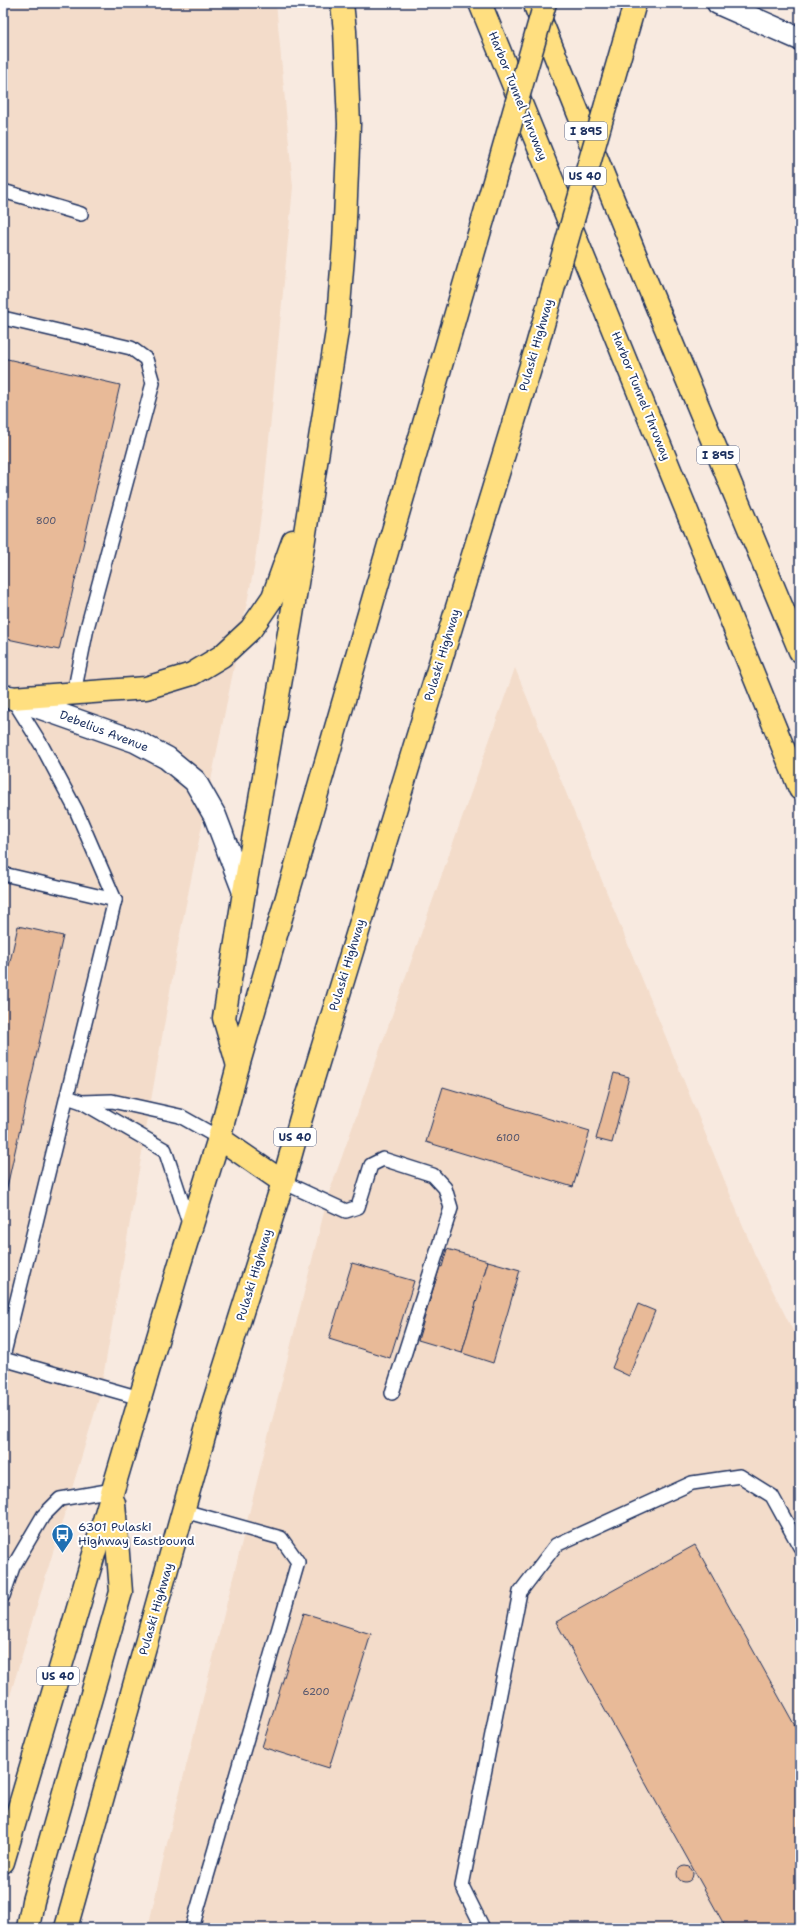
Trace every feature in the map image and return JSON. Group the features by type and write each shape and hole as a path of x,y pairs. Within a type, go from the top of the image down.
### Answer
{"main road":[{"path":"238,1066 224,1018 337,331 344,236 349,124 346,31 342,3"},
{"name":"Harbor Tunnel Thruway","path":"480,3 800,789"},
{"name":"I 895","path":"534,3 800,651"},
{"name":"US 40","path":"3,1862 190,1227 219,1138 238,1066 545,3"},
{"name":"Pulaski Highway","path":"66,1928 214,1401 283,1182 303,1110 536,350 635,3"},
{"path":"718,3 800,39"},
{"path":"8,697 146,688 192,674 222,656 251,629 273,597 291,549 324,416"},
{"name":"Debelius Avenue","path":"8,697 134,741 167,758 195,781 215,816 244,892"},
{"path":"219,1138 283,1182"},
{"path":"28,1928 33,1901 121,1592 113,1490"}],"lane":[{"path":"3,191 81,214"},
{"path":"3,318 131,348 146,359 153,383 87,628 74,693"},
{"path":"8,697 42,746 76,810 115,900 3,1358 140,1398"},
{"path":"3,874 115,900"},
{"path":"67,1097 82,1102 165,1150 190,1227"},
{"path":"82,1102 112,1101 180,1116 219,1138"},
{"path":"283,1182 346,1211 358,1207 371,1165 383,1159 433,1174 445,1188 451,1208 392,1393"},
{"path":"483,1928 462,1886 520,1592 556,1545 692,1483 740,1476 772,1496 800,1547"},
{"path":"3,1596 13,1567 43,1516 60,1499 113,1490"},
{"path":"184,1511 281,1538 298,1562 192,1928"}],"shaded area":[{"path":"3,3 276,3 293,187 264,492 254,568 179,939 100,1395 3,1719"},
{"path":"515,668 755,1255 800,1345 800,1928 148,1928 168,1839 328,1196"}],"building":[{"path":"3,358 120,385 59,650 3,638"},
{"path":"18,926 63,936 3,1205 3,993"},
{"path":"614,1073 629,1077 612,1143 596,1139"},
{"path":"443,1087 590,1131 573,1187 426,1142"},
{"path":"447,1249 488,1261 462,1353 418,1340 440,1266 442,1267"},
{"path":"488,1261 520,1270 493,1363 462,1353"},
{"path":"352,1263 414,1281 390,1358 329,1339"},
{"path":"638,1304 655,1311 629,1376 612,1368"},
{"path":"695,1545 800,1735 800,1928 726,1928 556,1622"},
{"path":"304,1613 371,1634 329,1768 262,1747"},
{"path":"685,1866 692,1871 693,1874 688,1881 685,1882 678,1877 677,1874 682,1867"}],"place":[{"name":"6301 Pulaski Highway Eastbound","path":"63,1554"}]}
